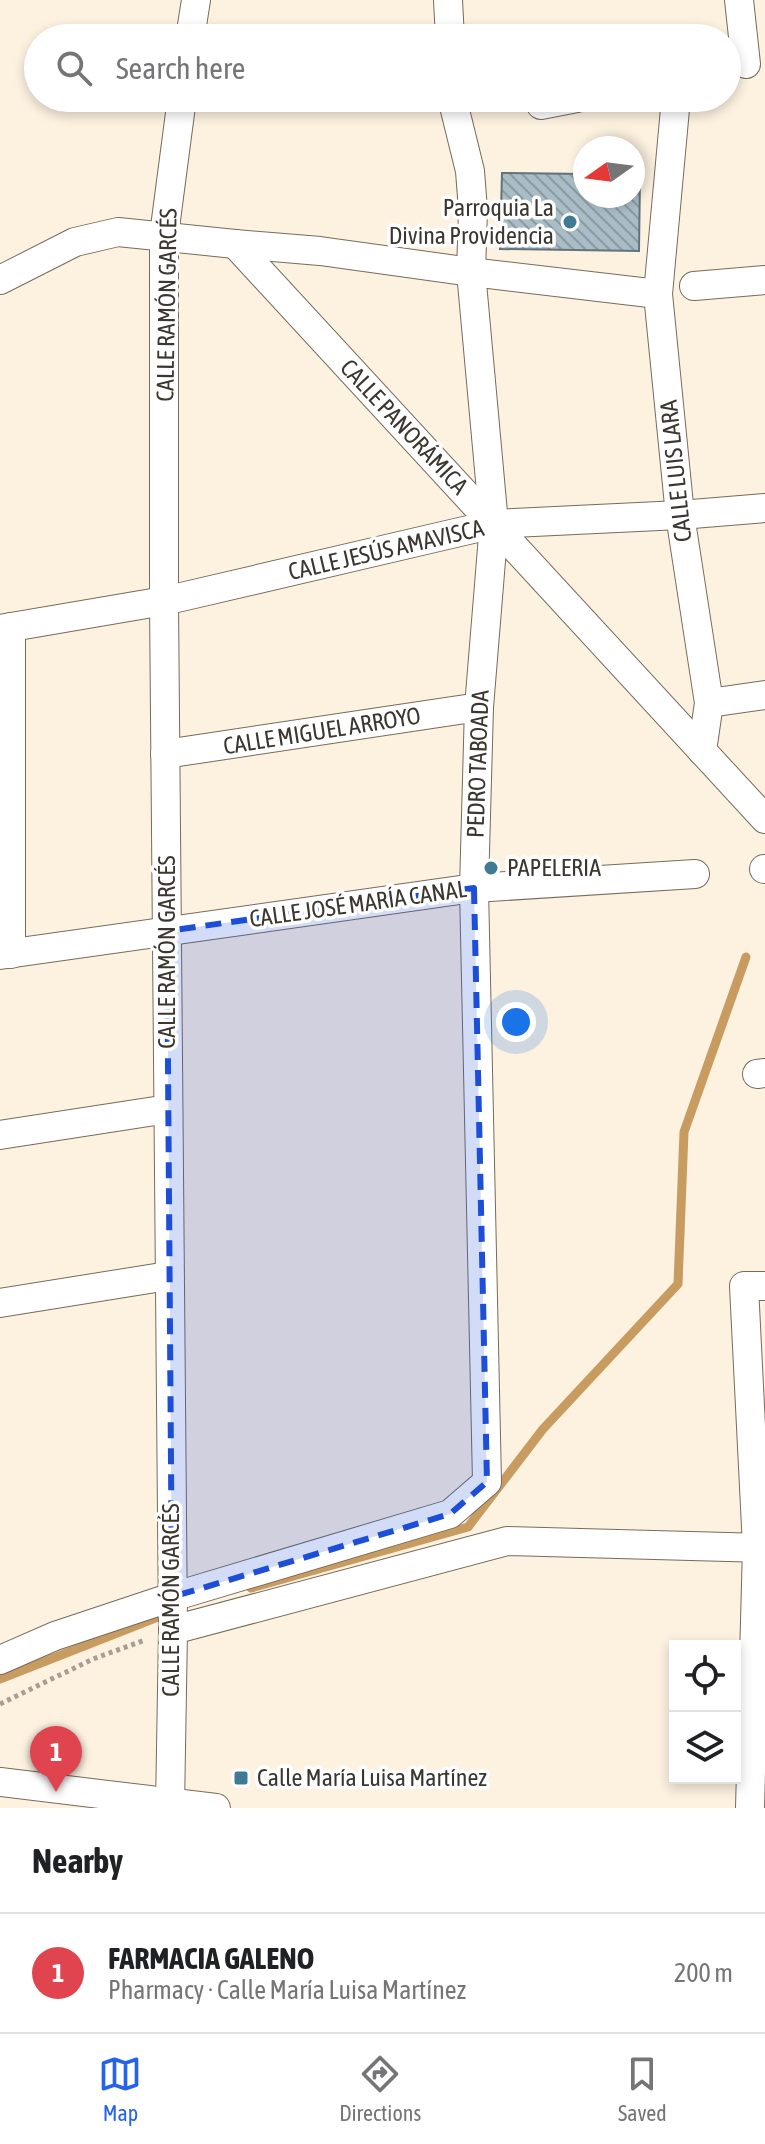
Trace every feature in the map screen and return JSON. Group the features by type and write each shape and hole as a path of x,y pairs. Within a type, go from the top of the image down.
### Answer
{"street":[{"path":"192,24 196,0"},
{"path":"448,0 449,24"},
{"path":"739,0 746,65"},
{"name":"CALLE RAMÓN GARCÉS","path":"170,1806 173,1630 168,1276 164,235 180,112"},
{"name":"PEDRO TABOADA","path":"172,1597 450,1514 487,1482 474,888 479,707 494,524 471,272 473,210 470,171 455,112"},
{"name":"CALLE LUIS LARA","path":"675,112 658,294 680,515 709,703 702,751"},
{"path":"0,280 75,242 118,232 320,251 658,294"},
{"name":"CALLE PANORÁMICA","path":"235,244 702,751"},
{"path":"694,286 765,280"},
{"name":"CALLE JESÚS AMAVISCA","path":"5,955 6,628 164,601 494,524 765,508"},
{"path":"709,703 765,695"},
{"name":"CALLE MIGUEL ARROYO","path":"165,754 479,707"},
{"path":"702,751 765,819"},
{"name":"CALLE JOSÉ MARÍA CANAL","path":"5,955 474,888 695,874"},
{"path":"0,1135 168,1109"},
{"path":"0,1303 168,1276"},
{"path":"750,1808 761,1547 755,1286"},
{"path":"173,1630 507,1541 761,1547"},
{"path":"0,1660 55,1636 172,1597"},
{"path":"0,1782 170,1806 216,1808"}],"path":[{"path":"0,1704 93,1659 173,1630"}],"highlighted area":[{"path":"474,888 487,1482 450,1514 172,1597 167,931"}],"building":[{"name":"Parroquia La Divina Providencia","path":"502,173 573,174 573,208 640,208 639,251 500,249"}],"waterway":[{"path":"251,1588 468,1527 543,1429 678,1284 684,1132 746,957"},
{"path":"0,1679 168,1613"}],"place":[{"name":"Parroquia La Divina Providencia","path":"570,222"},
{"name":"PAPELERIA","path":"491,868"},
{"name":"Calle María Luisa Martínez","path":"241,1778"},
{"name":"FARMACIA GALENO","path":"56,1792"}]}
